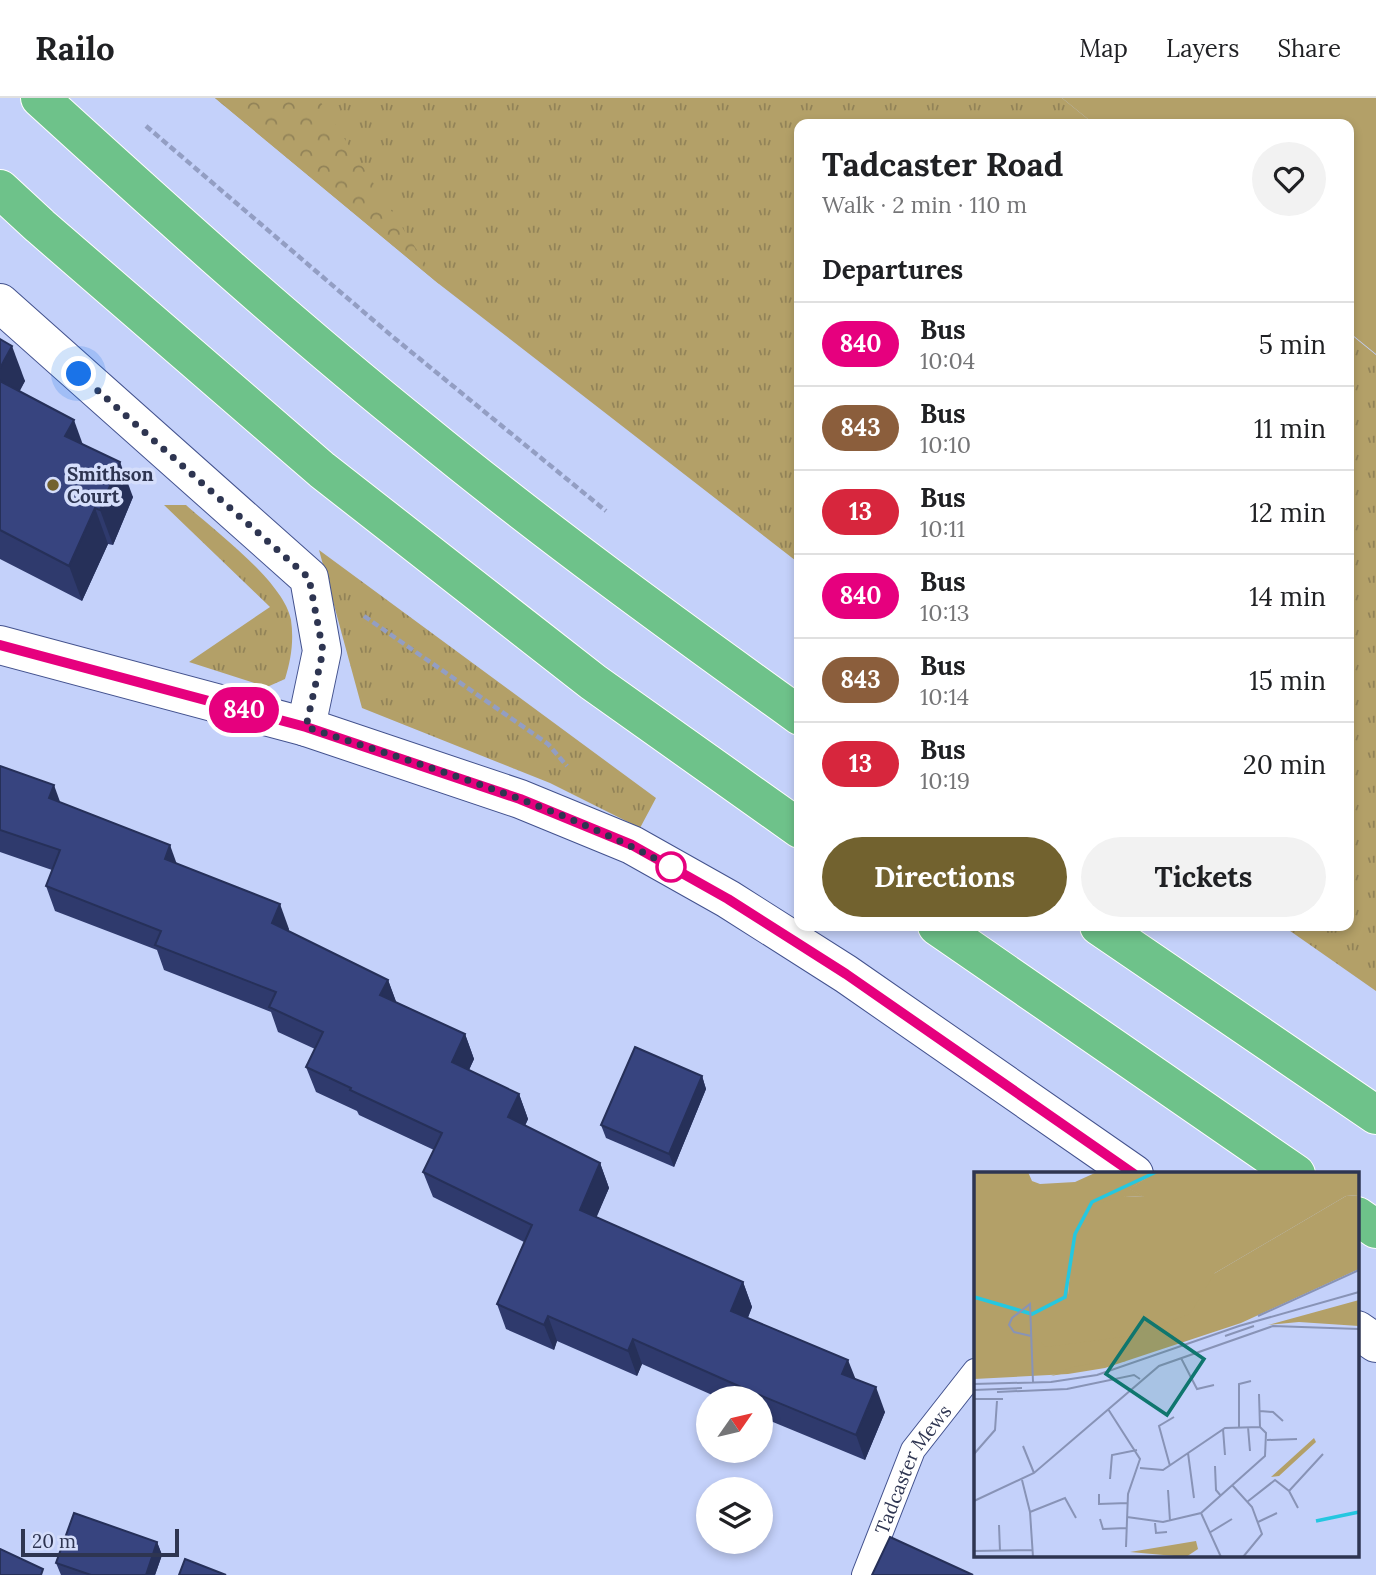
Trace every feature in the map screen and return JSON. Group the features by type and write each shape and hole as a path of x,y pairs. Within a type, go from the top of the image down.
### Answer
{"highway":[{"path":"40,98 159,207 423,433 656,613 794,712"},
{"path":"0,189 322,470 593,682 794,825"},
{"path":"944,931 1293,1172"},
{"path":"1106,931 1376,1115"},
{"path":"1358,1217 1376,1229"}],"street":[{"path":"0,303 309,578 323,651 306,727"},
{"path":"0,645 306,727 520,799 632,845 728,899 846,974 1129,1172"},
{"path":"1358,1331 1376,1343"}],"lane":[{"name":"Tadcaster Mews","path":"864,1575 913,1450 974,1372"}],"path":[{"path":"141,122 393,337 616,519"},
{"path":"309,578 548,744 567,765 569,776"}],"green space":[{"path":"215,98 1062,98 1088,119 794,119 794,559 439,284"},
{"path":"215,98 318,98 439,284"},
{"path":"1062,98 1376,98 1376,354 1354,336 1354,119 1088,119"},
{"path":"1354,337 1376,355 1376,991 1290,931 1354,931"},
{"path":"164,505 186,505 247,558 276,590 286,605 292,628 285,679 267,687 189,662 270,607"},
{"path":"319,550 656,798 640,828 550,783 362,708"}],"building":[{"path":"0,339 12,346 0,368"},
{"name":"Smithson Court","path":"0,381 74,420 65,436 120,462 100,510 95,508 69,566 0,530"},
{"path":"0,766 54,785 49,798 170,845 165,859 280,904 272,923 388,980 380,995 465,1034 452,1062 519,1094 508,1117 600,1163 580,1210 743,1282 731,1311 848,1360 842,1374 876,1387 856,1435 774,1401 774,1386 739,1386 633,1339 628,1351 548,1316 544,1325 497,1304 532,1225 423,1172 442,1133 306,1067 323,1032 269,1007 276,992 155,945 161,931 46,886 60,850 0,830"},
{"path":"635,1047 702,1076 669,1154 601,1125"},
{"path":"74,1513 157,1542 146,1575 91,1575 56,1563"},
{"path":"890,1537 973,1575 872,1575"},
{"path":"0,1549 43,1569 41,1575 0,1575"},
{"path":"185,1559 226,1575 179,1575"}],"bus line":[{"name":"840","path":"0,645 306,727 520,799 632,845 728,899 846,974 1131,1172"}],"place":[{"name":"Smithson Court","path":"53,485"}],"route":[{"path":"79,374 309,578 323,651 306,727 563,815 632,845 680,872 671,867"}]}
